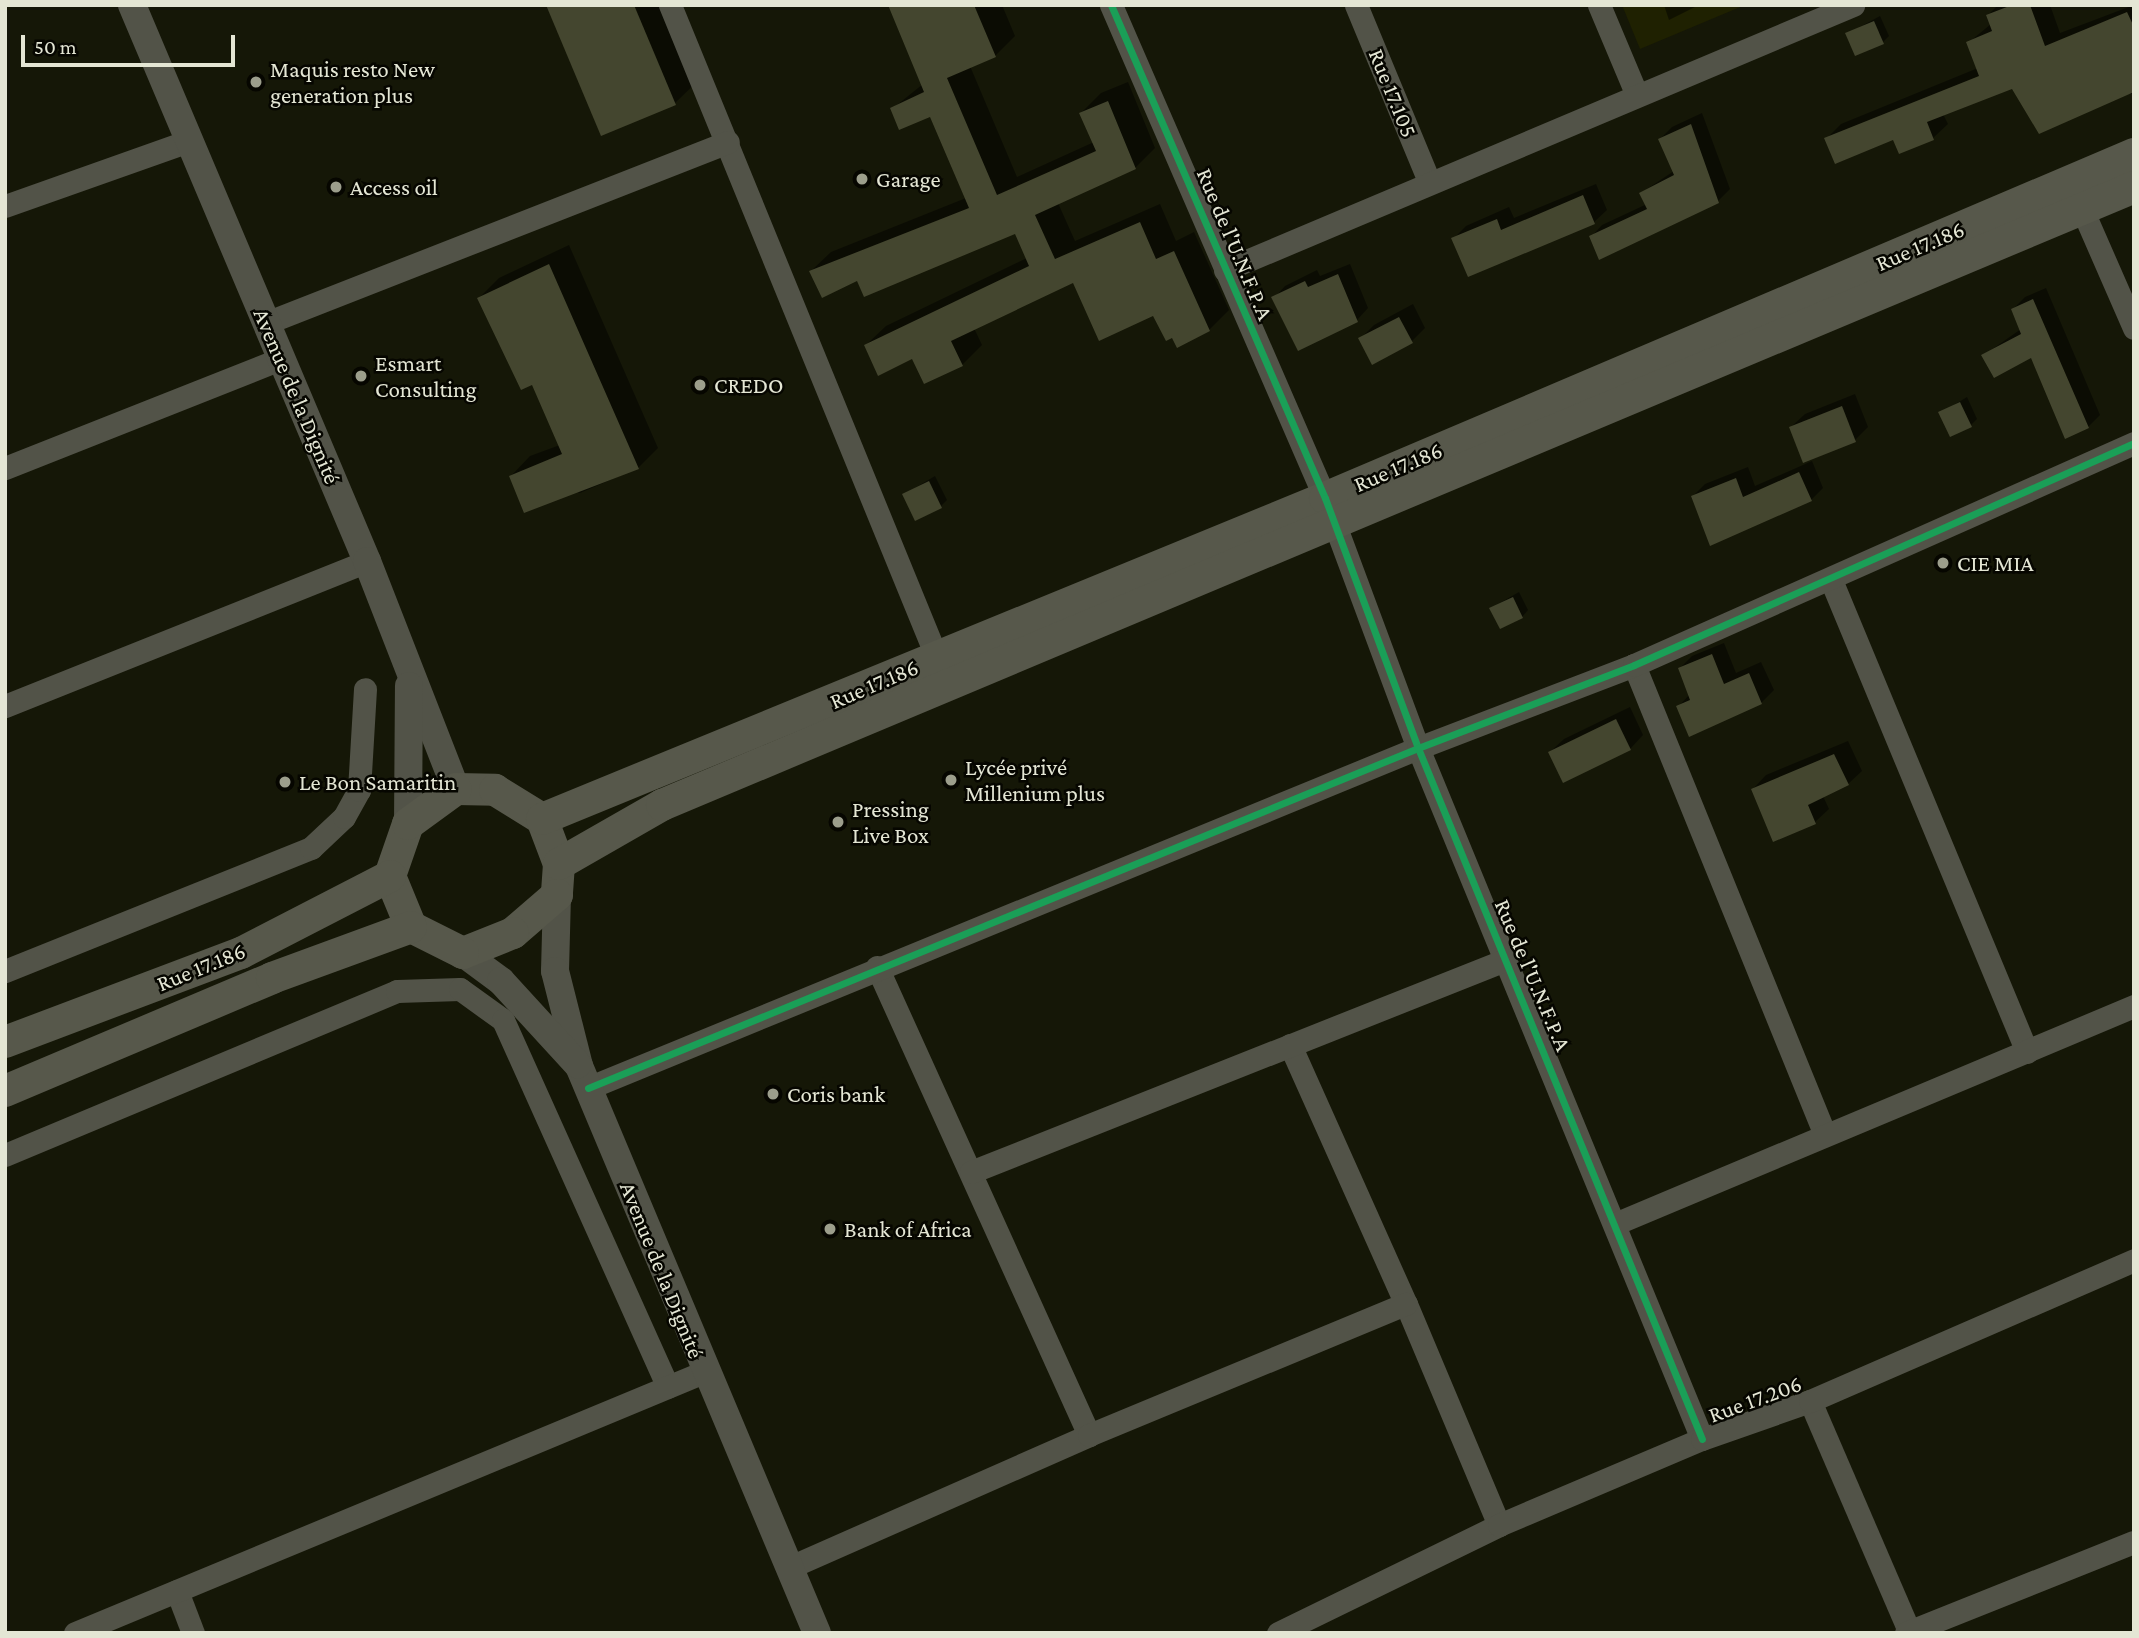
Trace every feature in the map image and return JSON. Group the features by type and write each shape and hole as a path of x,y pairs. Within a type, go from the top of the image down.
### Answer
{"main road":[{"name":"Rue 17.186","path":"541,819 937,658 1330,511 2134,155"},
{"path":"559,864 662,805 1330,511 2134,187"},
{"path":"456,789 495,790 541,819 559,864 557,895 513,933 463,953 411,927 390,876 408,824 456,789"},
{"name":"Rue 17.186","path":"5,1042 241,953 390,876"},
{"path":"5,1091 272,978 411,927"}],"street":[{"name":"Avenue de la Dignité","path":"132,5 367,561 456,789"},
{"path":"670,5 937,658"},
{"name":"Rue de l'U.N.F.P.A","path":"1111,5 1330,511 1418,748 1617,1223 1702,1439"},
{"name":"Rue 17.105","path":"1356,5 1429,181"},
{"path":"1599,5 1636,93"},
{"path":"1225,270 1636,93 1853,5"},
{"path":"5,206 189,141"},
{"path":"266,323 728,142"},
{"path":"2082,209 2134,328"},
{"path":"5,468 281,359"},
{"path":"463,953 501,981 584,1077 877,967 1418,748 1634,665 1831,580 2134,443"},
{"path":"5,706 367,561"},
{"path":"1831,580 2027,1052"},
{"path":"1634,665 1825,1135"},
{"path":"408,824 409,669"},
{"path":"5,971 312,848 344,817 359,790 365,689"},
{"name":"Avenue de la Dignité","path":"557,895 555,971 584,1077 704,1372 817,1633"},
{"path":"971,1172 1505,960"},
{"path":"877,967 1089,1435"},
{"path":"5,1155 397,991 460,989 503,1020 668,1387"},
{"path":"1617,1223 2134,1006"},
{"path":"1290,1045 1406,1304 1499,1525"},
{"name":"Rue 17.206","path":"1278,1633 1499,1525 1702,1439 1810,1401 2134,1260"},
{"path":"788,1568 1089,1435 1406,1304"},
{"path":"75,1633 704,1372"},
{"path":"1810,1401 1909,1632 2132,1549"},
{"path":"177,1591 193,1633"}],"shaded area":[{"path":"1622,5 1745,5 1640,49"}],"building":[{"path":"546,5 634,5 676,105 601,136"},
{"path":"888,5 974,5 996,57 947,78 997,195 1096,151 1079,113 1108,101 1136,169 1035,215 1055,259 1140,222 1156,259 1174,251 1210,331 1177,348 1172,338 1166,341 1153,316 1099,341 1073,283 951,341 963,366 924,384 912,359 878,376 864,345 1029,266 1015,234 864,297 857,281 822,298 809,271 969,208 930,117 899,130 890,108 924,92"},
{"path":"2012,5 2030,5 2045,46 2127,12 2134,27 2134,92 2039,134 2012,89 1927,122 1934,140 1899,154 1893,140 1835,164 1824,138 1979,76 1966,42 1992,31 1986,15"},
{"path":"1874,21 1884,44 1855,56 1845,33"},
{"path":"1691,124 1719,203 1599,260 1589,236 1647,209 1639,193 1674,175 1658,139"},
{"path":"1583,195 1595,224 1468,277 1451,238 1497,219 1501,230"},
{"path":"549,264 639,469 524,513 509,476 562,454 532,385 521,390 477,298"},
{"path":"1338,274 1358,322 1298,351 1271,297 1305,281 1308,287"},
{"path":"2033,299 2089,428 2065,439 2031,358 1994,378 1981,355 2021,334 2011,309"},
{"path":"1399,317 1413,343 1372,365 1358,338"},
{"path":"1960,402 1972,427 1950,437 1938,412"},
{"path":"1842,406 1856,442 1803,463 1789,427"},
{"path":"1799,472 1812,501 1710,546 1691,496 1736,478 1743,497"},
{"path":"929,481 942,508 915,521 902,494"},
{"path":"1513,597 1523,618 1500,629 1489,608"},
{"path":"1712,654 1724,684 1749,673 1762,704 1689,737 1676,706 1690,700 1678,668"},
{"path":"1616,719 1631,750 1563,783 1548,752"},
{"path":"1834,754 1849,785 1808,805 1816,824 1773,842 1751,789"}],"cycle path":[{"path":"1111,5 1325,498 1418,748 1702,1439"},
{"path":"588,1088 1418,748 1634,665 2134,443"}],"place":[{"name":"Maquis resto New generation plus","path":"256,82"},
{"name":"Garage","path":"862,179"},
{"name":"Access oil","path":"336,187"},
{"name":"Esmart Consulting","path":"361,376"},
{"name":"CREDO","path":"700,385"},
{"name":"CIE MIA","path":"1943,563"},
{"name":"Lycée privé Millenium plus","path":"951,780"},
{"name":"Le Bon Samaritin","path":"285,782"},
{"name":"Pressing Live Box","path":"838,822"},
{"name":"Coris bank","path":"773,1094"},
{"name":"Bank of Africa","path":"830,1229"}]}
